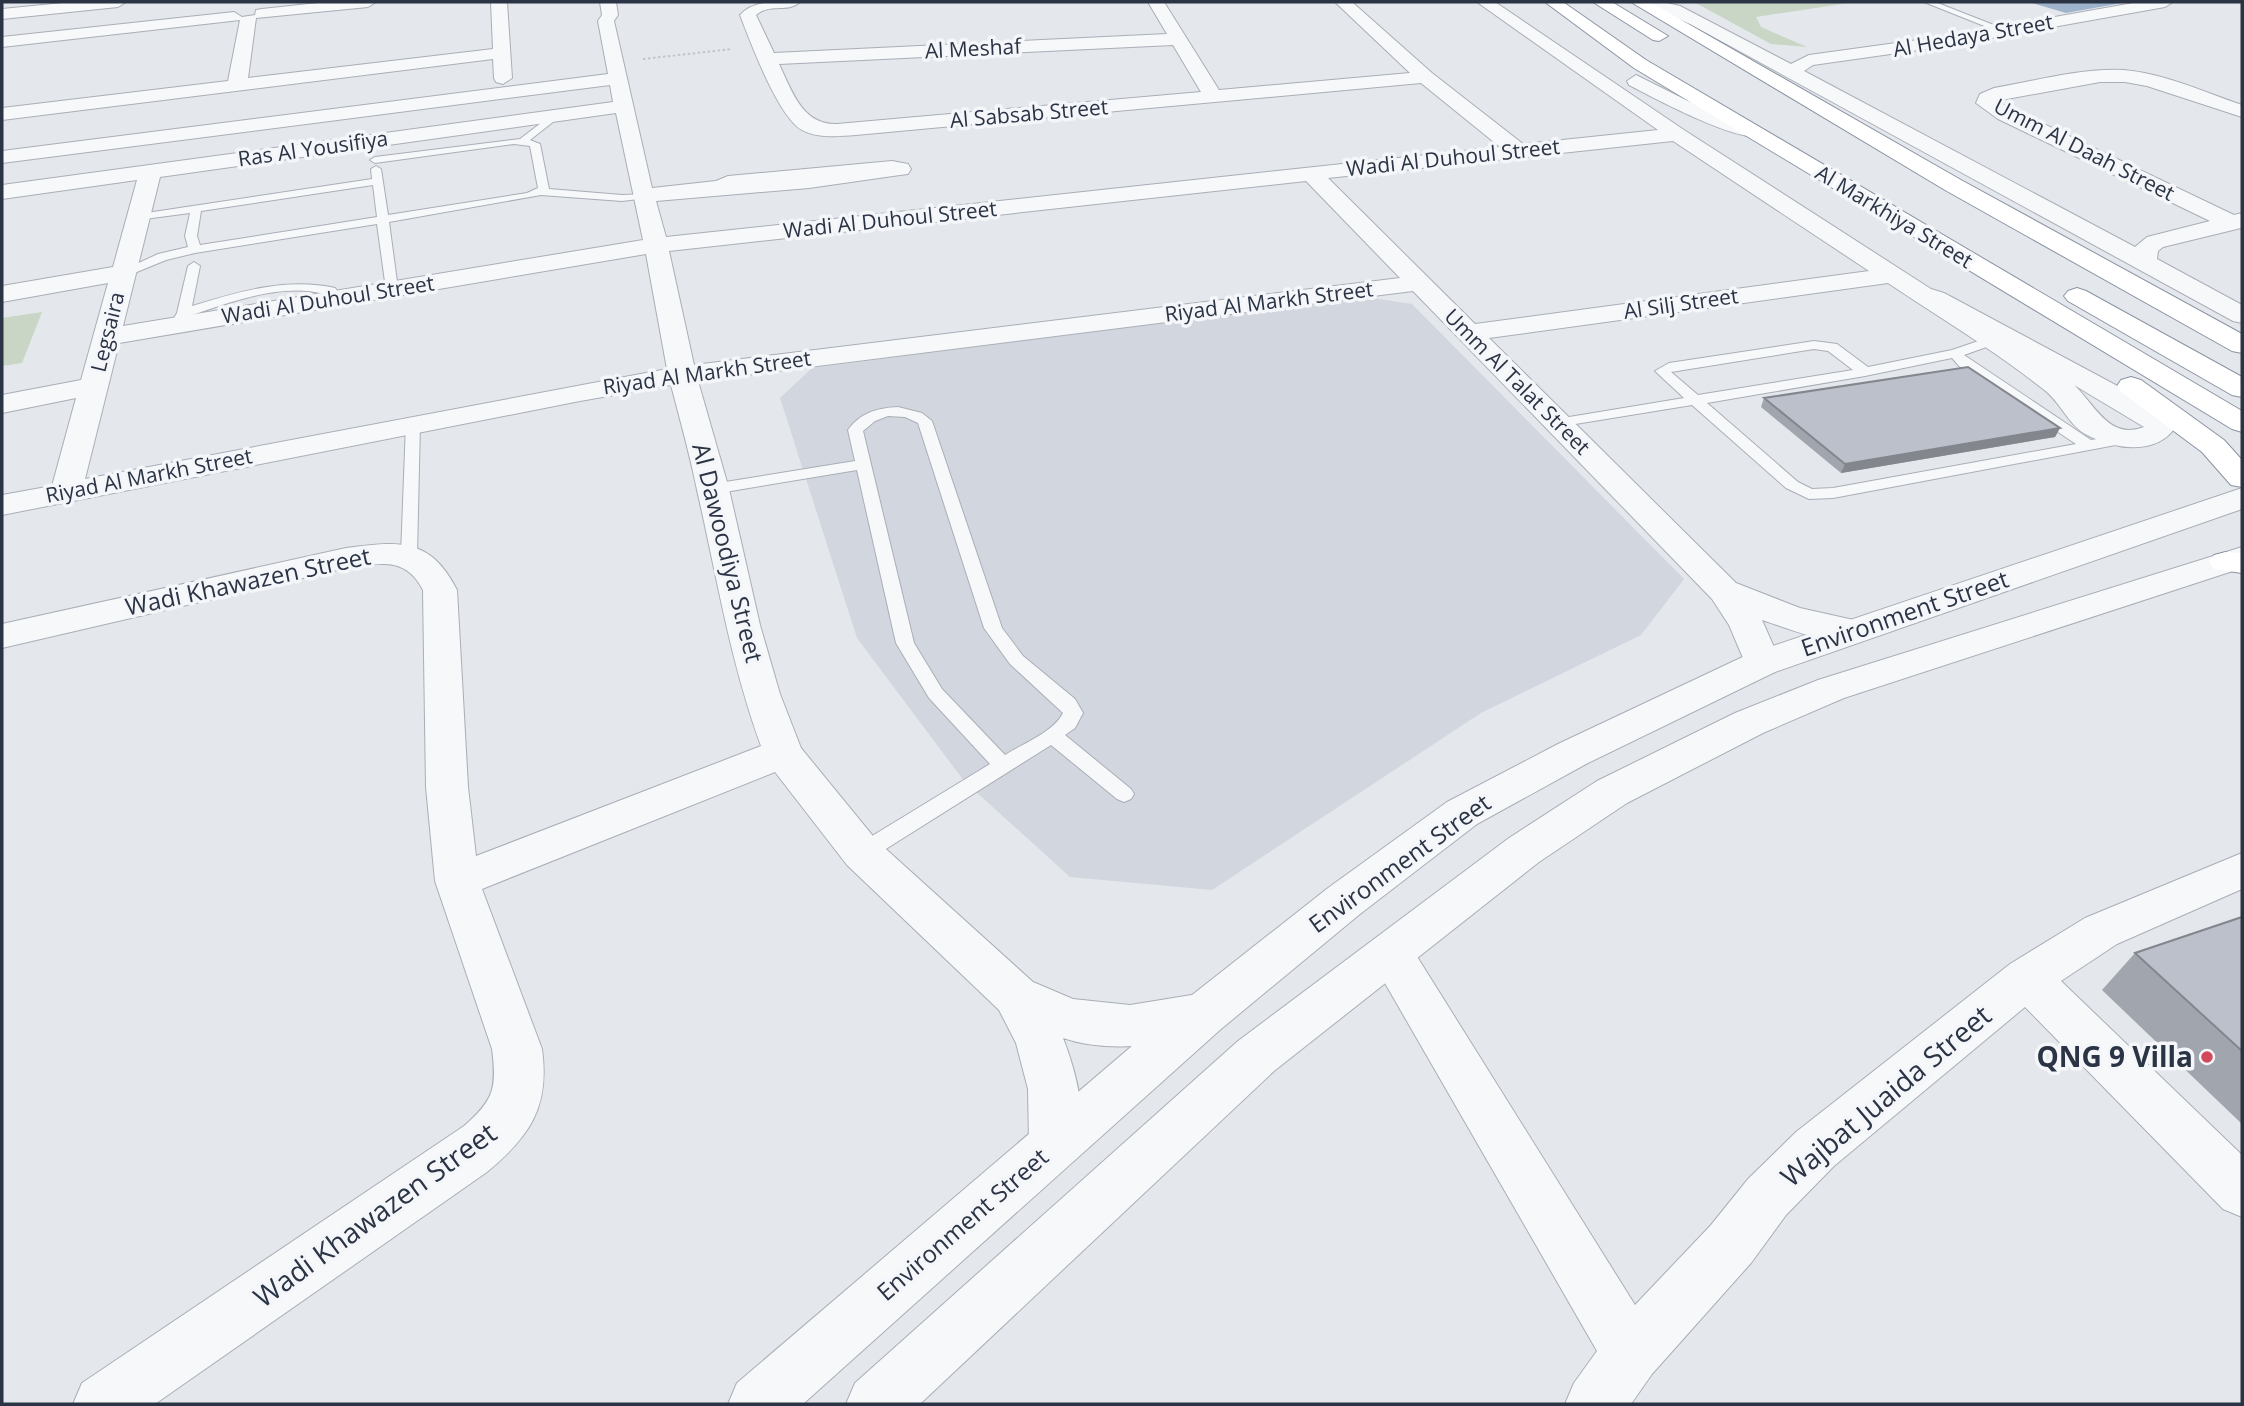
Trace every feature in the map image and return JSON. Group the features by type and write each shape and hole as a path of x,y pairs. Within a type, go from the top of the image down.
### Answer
{"highway":[{"path":"1578,2 1728,96 1914,204"},
{"path":"1601,2 1841,140 1954,186"},
{"path":"1641,2 1954,186 2242,345"},
{"name":"Al Markhiya Street","path":"1753,132 2242,423"},
{"path":"1930,239 1926,246 1929,253 2169,411 2213,446 2242,478"},
{"path":"2020,264 2242,389"}],"street":[{"path":"2,14 118,2"},
{"path":"2,42 368,2"},
{"path":"499,2 504,90"},
{"name":"Al Sabsab Street","path":"792,2 760,5 748,11 764,52 801,120 819,129 836,131 1425,77"},
{"path":"1156,2 1214,97"},
{"path":"1343,2 1425,77 1517,150"},
{"name":"Al Markhiya Street","path":"1485,2 1676,134 2054,383 2074,401 2088,422 2110,434 2133,438 2152,436 2160,428 2128,403 1935,298 1923,295"},
{"path":"1641,2 1684,14 1756,51 2242,315"},
{"name":"Al Hedaya Street","path":"1793,73 1800,64 1821,58 2005,31 2165,2"},
{"path":"1545,6 1639,83 1681,105 1753,132"},
{"name":"Al Dawoodiya Street","path":"602,8 643,196 657,245 682,375 713,489 742,625 761,694 783,753 862,853 1017,996 1070,1019 1130,1026 1204,1014"},
{"path":"237,85 249,13"},
{"name":"Al Meshaf","path":"764,52 1179,39"},
{"name":"Al Hedaya Street","path":"1756,51 1821,58"},
{"path":"2,114 502,53"},
{"name":"Umm Al Daah Street","path":"2238,222 2004,115 1986,103 1987,98 1994,94 2110,75 2151,81 2242,111"},
{"path":"2,157 504,90 618,82"},
{"name":"Ras Al Yousifiya","path":"2,192 150,172 374,150 554,116 618,82"},
{"path":"163,135 170,93"},
{"name":"Wadi Al Duhoul Street","path":"107,337 180,319 337,298 657,245 1676,134"},
{"name":"Legsaira","path":"66,492 150,172"},
{"name":"Umm Al Talat Street","path":"1310,173 1724,591 1747,624 1762,663"},
{"path":"643,196 808,178"},
{"path":"2145,262 2146,249 2163,240 2238,222"},
{"path":"2101,237 2163,240"},
{"path":"2,294 123,273"},
{"name":"Al Silj Street","path":"1468,333 1893,275"},
{"name":"Riyad Al Markh Street","path":"2,505 413,424 682,375 1418,283"},
{"path":"2,404 94,386"},
{"name":"Environment Street","path":"758,1404 1204,1014 1344,901 1462,813 1572,754 1762,663 2242,498"},
{"name":"Wadi Khawazen Street","path":"3,641 346,558 379,554 409,555 423,564 434,575 440,590 447,787 457,881 517,1049 522,1076 518,1100 498,1131 468,1155 103,1404"},
{"name":"Environment Street","path":"876,1404 1256,1056 1524,850 1612,792 1749,723 1843,684 2237,561"},
{"name":"Umm Al Talat Street","path":"1724,591 1789,619 1819,627 1854,631"},
{"path":"457,881 783,753"},
{"name":"Wajbat Juaida Street","path":"1618,1385 1768,1197 1815,1149 2027,978 2101,931 2242,870"},
{"path":"1390,952 1618,1385"},
{"path":"2027,978 2242,1191"},
{"name":"Al Dawoodiya Street","path":"1017,996 1040,1040 1054,1089 1055,1144"}],"lane":[{"path":"1928,2 2005,31"},
{"path":"523,141 554,116"},
{"path":"392,289 374,150 523,141 535,144 544,188 541,192"},
{"path":"136,218 378,181"},
{"path":"123,273 162,257 195,248 541,192 622,198 643,196"},
{"path":"195,248 191,236 196,209"},
{"path":"180,319 194,266"},
{"path":"1557,423 1865,372 1955,353 1990,341"},
{"path":"1865,372 1832,347 1814,345 1664,368 1662,371 1792,485 1809,494 1833,493 2133,438"},
{"path":"1955,353 1965,363 2091,446"},
{"path":"862,853 1052,735 1068,723 1073,713 1071,708 1010,655 1000,642 993,628 925,421 918,416 894,411 869,417 855,430 861,465 901,626 912,659 933,691 1003,765"},
{"path":"409,555 413,424"},
{"path":"713,489 861,465"},
{"path":"1052,735 1124,794"}],"path":[{"path":"618,82 764,52"}],"shaded area":[{"path":"1366,297 1412,304 1684,579 1641,635 1481,713 1212,890 1070,877 964,781 857,638 780,398 812,368"}],"green space":[{"path":"1694,2 1855,2 1756,17 1761,27 1807,47 1771,44"},
{"path":"42,312 22,363 2,366 2,318"}],"water":[{"path":"2029,2 2128,2 2066,13"}],"building":[{"path":"1968,367 2060,428 1845,464 1764,398"},
{"path":"2242,917 2242,1051 2135,953"}],"place":[{"name":"QNG 9 Villa","path":"2207,1057"}]}
